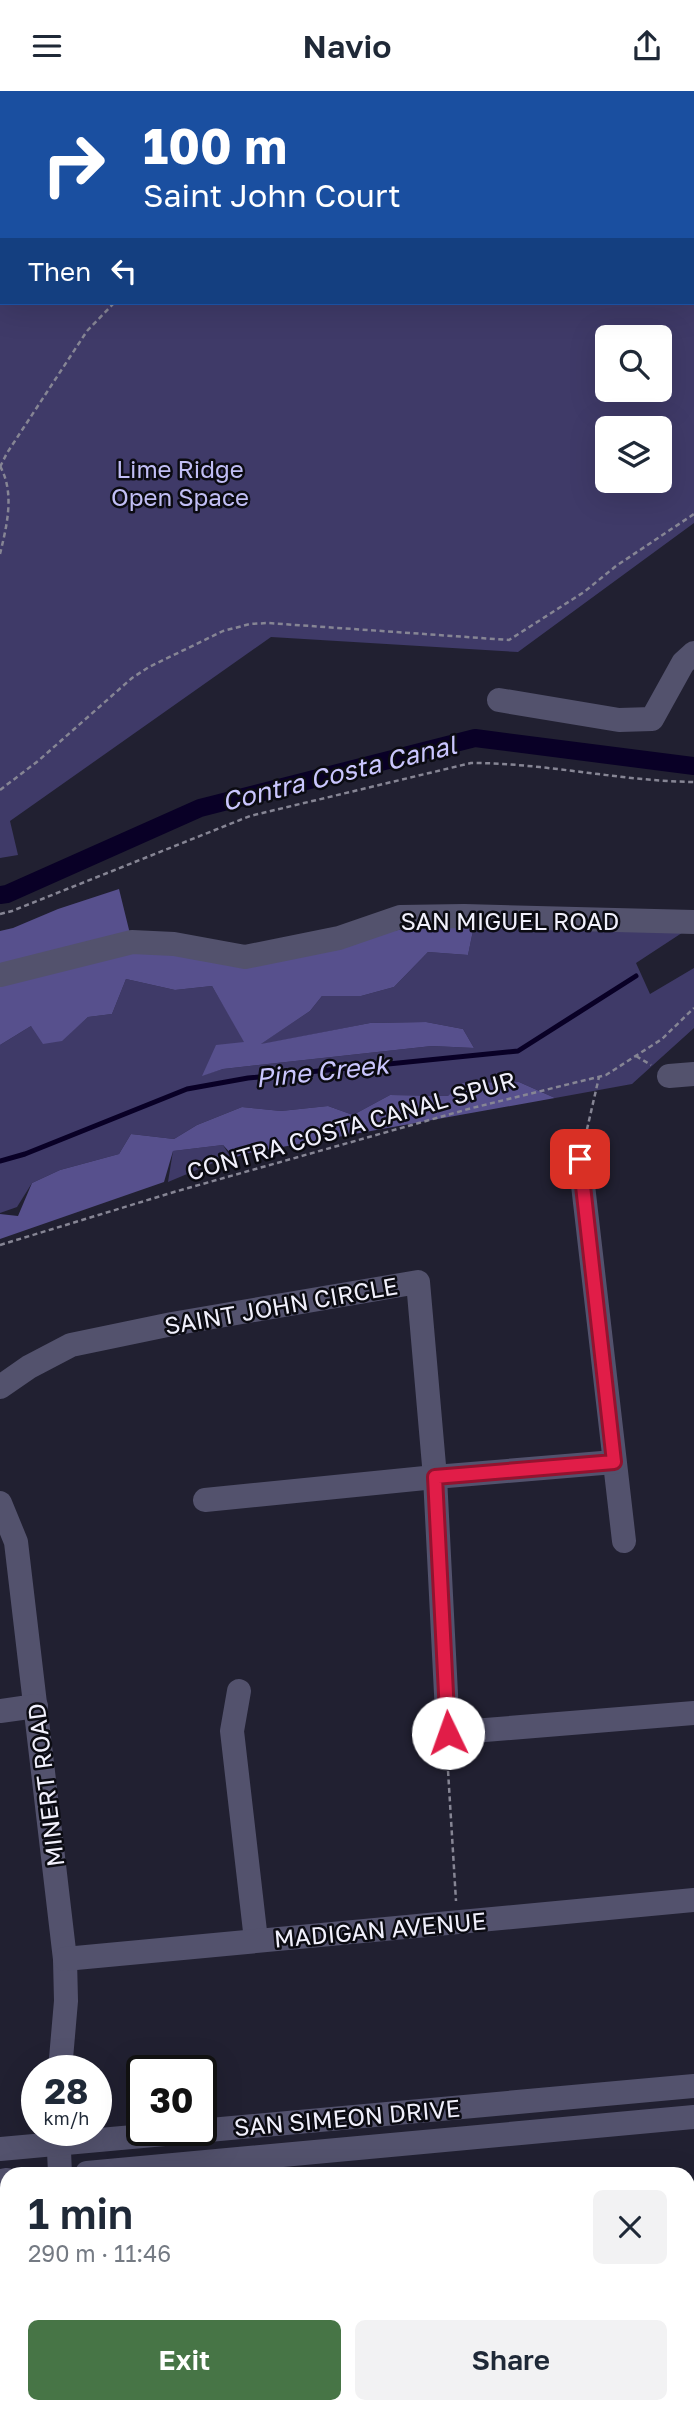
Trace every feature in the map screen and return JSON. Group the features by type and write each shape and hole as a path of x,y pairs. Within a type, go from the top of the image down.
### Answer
{"street":[{"path":"499,699 619,720 652,719 683,663 694,653"},
{"name":"SAN MIGUEL ROAD","path":"0,975 132,942 174,944 245,957 339,938 400,917 694,922"},
{"path":"668,1076 694,1074"},
{"path":"580,1159 624,1541"},
{"name":"SAINT JOHN CIRCLE","path":"0,1387 29,1367 71,1345 172,1324 418,1282 435,1477 448,1733"},
{"path":"205,1500 614,1462"},
{"name":"MINERT ROAD","path":"0,1503 16,1542 65,1959 66,2001 61,2055"},
{"path":"239,1691 232,1731 256,1940"},
{"path":"0,1711 36,1706"},
{"path":"448,1733 694,1713"},
{"name":"MADIGAN AVENUE","path":"65,1959 694,1900"},
{"name":"SAN SIMEON DRIVE","path":"112,2132 484,2105 694,2086"},
{"path":"635,2092 639,2122"},
{"path":"484,2105 489,2136"},
{"name":"SAN SIMEON DRIVE","path":"152,2167 694,2117"},
{"name":"SAN SIMEON DRIVE","path":"0,2149 21,2144"},
{"path":"58,2146 60,2167"}],"path":[{"path":"0,554 9,515 7,478 0,466 87,331 112,305"},
{"path":"0,790 38,761 132,678 165,658 223,631 250,624 268,623 509,640 584,592 616,566 694,514"},
{"path":"0,914 250,816 471,763 498,763 658,782 694,782"},
{"name":"CONTRA COSTA CANAL SPUR","path":"0,1245 174,1192 472,1108 606,1075 662,1039 694,1008"},
{"path":"580,1159 599,1076"},
{"path":"448,1733 447,1756 458,1921"}],"green space":[{"name":"Lime Ridge Open Space","path":"0,305 694,305 694,523 518,652 271,637 10,821 18,855 0,858"},
{"path":"476,916 694,925 636,963 650,994 694,968 694,1028 632,1084 555,1098 519,1082 448,1096 390,1095 353,1115 328,1106 281,1111 242,1107 197,1125 174,1139 131,1134 119,1154 60,1170 32,1183 17,1207 0,1213 0,1045 31,1026 62,1040 88,1017 112,1014 126,979 175,990 212,986 245,1042 203,1075 223,1069 432,1046 474,1048 463,1029 426,1022 370,1023 259,1045 310,1011 322,996 361,996 394,987 428,952 468,955"},
{"path":"223,1145 230,1156 168,1182 173,1151"}],"shaded area":[{"path":"119,889 132,942 253,956 476,916 468,955 428,952 394,987 361,996 322,996 310,1011 261,1044 370,1023 426,1022 463,1029 474,1048 432,1046 223,1069 202,1076 216,1045 244,1042 212,986 175,990 126,979 112,1014 88,1017 62,1041 43,1044 31,1026 0,1045 0,931"},
{"path":"519,1082 555,1098 243,1154 235,1158 223,1145 173,1151 164,1182 0,1239 0,1214 18,1216 32,1183 60,1170 119,1154 131,1134 174,1139 197,1125 242,1107 281,1111 328,1106 353,1115 390,1095 448,1096 463,1083"}],"waterway":[{"name":"Contra Costa Canal","path":"0,895 200,808 475,738 694,766"},
{"name":"Pine Creek","path":"0,1161 25,1154 187,1089 248,1078 518,1051 636,976"}],"route":[{"path":"448,1733 435,1477 614,1462 580,1159"}]}
